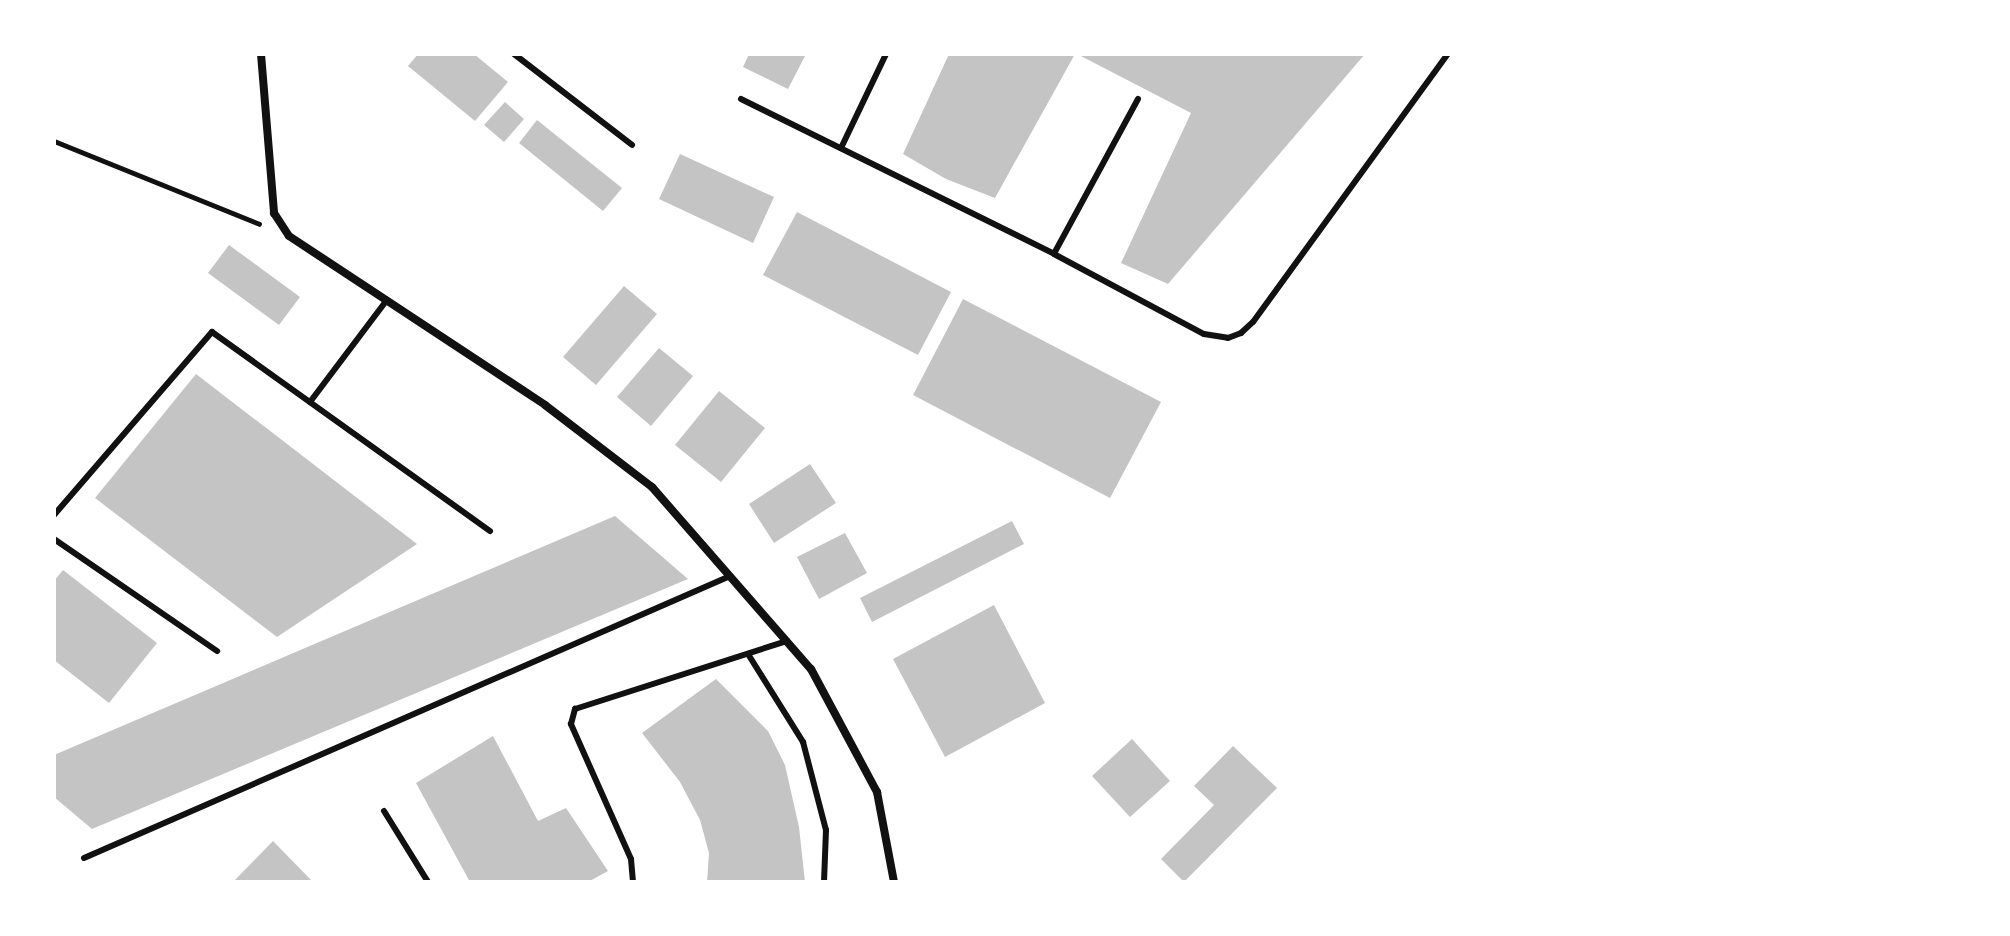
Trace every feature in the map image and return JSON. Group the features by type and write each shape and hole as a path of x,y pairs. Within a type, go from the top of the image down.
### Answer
{"street":[{"path":"261,54 274,213 289,236 545,405 652,487 811,669 877,792 894,882"}],"lane":[{"path":"514,54 632,145"},
{"path":"841,148 886,54"},
{"path":"741,99 1054,254 1204,334 1228,338 1241,333 1253,322 1448,54"},
{"path":"1054,254 1138,99"},
{"path":"310,402 388,299"},
{"path":"54,515 212,332 490,531"},
{"path":"54,539 217,651"},
{"path":"84,858 730,576"},
{"path":"633,882 631,859 571,724 575,709 787,641"},
{"path":"748,654 803,742 826,830 824,882"},
{"path":"384,811 428,882"}],"path":[{"path":"54,141 289,236"}],"building":[{"path":"418,54 474,54 508,82 475,121 408,66"},
{"path":"749,54 806,54 788,89 743,67"},
{"path":"949,54 1075,54 995,198 946,179 903,154"},
{"path":"1077,54 1365,54 1168,284 1121,263 1191,113"},
{"path":"505,102 524,119 504,142 484,125"},
{"path":"537,120 622,188 603,211 519,143"},
{"path":"680,154 774,197 753,243 659,199"},
{"path":"797,212 951,292 918,355 763,275"},
{"path":"229,245 300,297 279,325 208,273"},
{"path":"624,286 657,314 596,385 563,357"},
{"path":"963,299 1161,402 1110,498 913,395"},
{"path":"659,348 693,376 651,426 617,397"},
{"path":"196,374 417,544 277,637 95,498"},
{"path":"719,391 765,428 721,482 675,445"},
{"path":"810,464 836,503 774,543 749,504"},
{"path":"615,516 688,579 92,829 54,797 54,755"},
{"path":"1012,521 1024,544 872,622 860,598"},
{"path":"845,533 867,573 819,599 797,557"},
{"path":"63,570 157,643 109,703 54,660 54,581"},
{"path":"994,605 1045,703 945,757 893,659"},
{"path":"716,679 768,731 785,765 799,827 805,882 707,882 709,853 700,820 680,782 642,733"},
{"path":"493,736 538,821 566,808 608,871 588,882 470,882 416,783"},
{"path":"1132,739 1170,781 1130,817 1092,776"},
{"path":"1233,746 1277,788 1184,882 1161,859 1214,805 1194,786"},
{"path":"273,841 313,882 233,882"}]}
